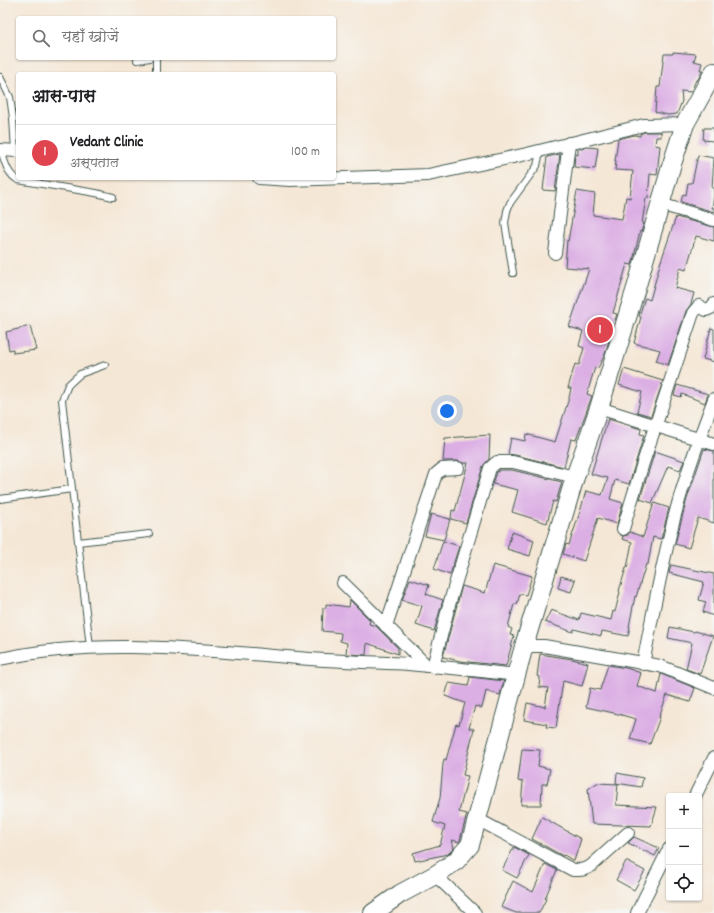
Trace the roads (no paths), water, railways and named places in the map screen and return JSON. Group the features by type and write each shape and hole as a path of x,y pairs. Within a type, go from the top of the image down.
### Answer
{"main road":[{"path":"373,913 400,894 435,875 456,861 470,845 524,646 575,477 599,408 637,285 660,204 686,124 706,98 714,72"}],"street":[{"path":"336,178 428,175 540,151 644,125 686,124"},
{"path":"555,253 569,143"},
{"path":"0,150 16,151"},
{"path":"660,204 714,220"},
{"path":"623,529 692,313 699,306 706,310 711,308 714,304"},
{"path":"643,664 676,510 699,439 714,399"},
{"path":"599,408 714,444"},
{"path":"430,666 490,468 497,462 513,462 575,477"},
{"path":"386,626 436,474 442,469 458,468"},
{"path":"343,583 386,626 430,666"},
{"path":"524,646 544,646 660,666 714,688"},
{"path":"0,659 57,649 90,647 156,647 430,666 517,675"},
{"path":"696,793 714,758"},
{"path":"477,820 573,870 580,870 591,866 628,834"},
{"path":"636,913 666,855"},
{"path":"435,875 475,913"}],"lane":[{"path":"156,60 156,72"},
{"path":"0,78 10,97 16,151"},
{"path":"0,150 8,170 12,177 16,179"},
{"path":"513,274 505,223 507,211 510,203 537,166 540,151"},
{"path":"18,180 113,197"},
{"path":"90,647 62,400 68,385 80,374 105,365"},
{"path":"0,499 72,489"},
{"path":"78,542 149,534"}],"place":[{"name":"Vedant Clinic","path":"600,330"}]}
